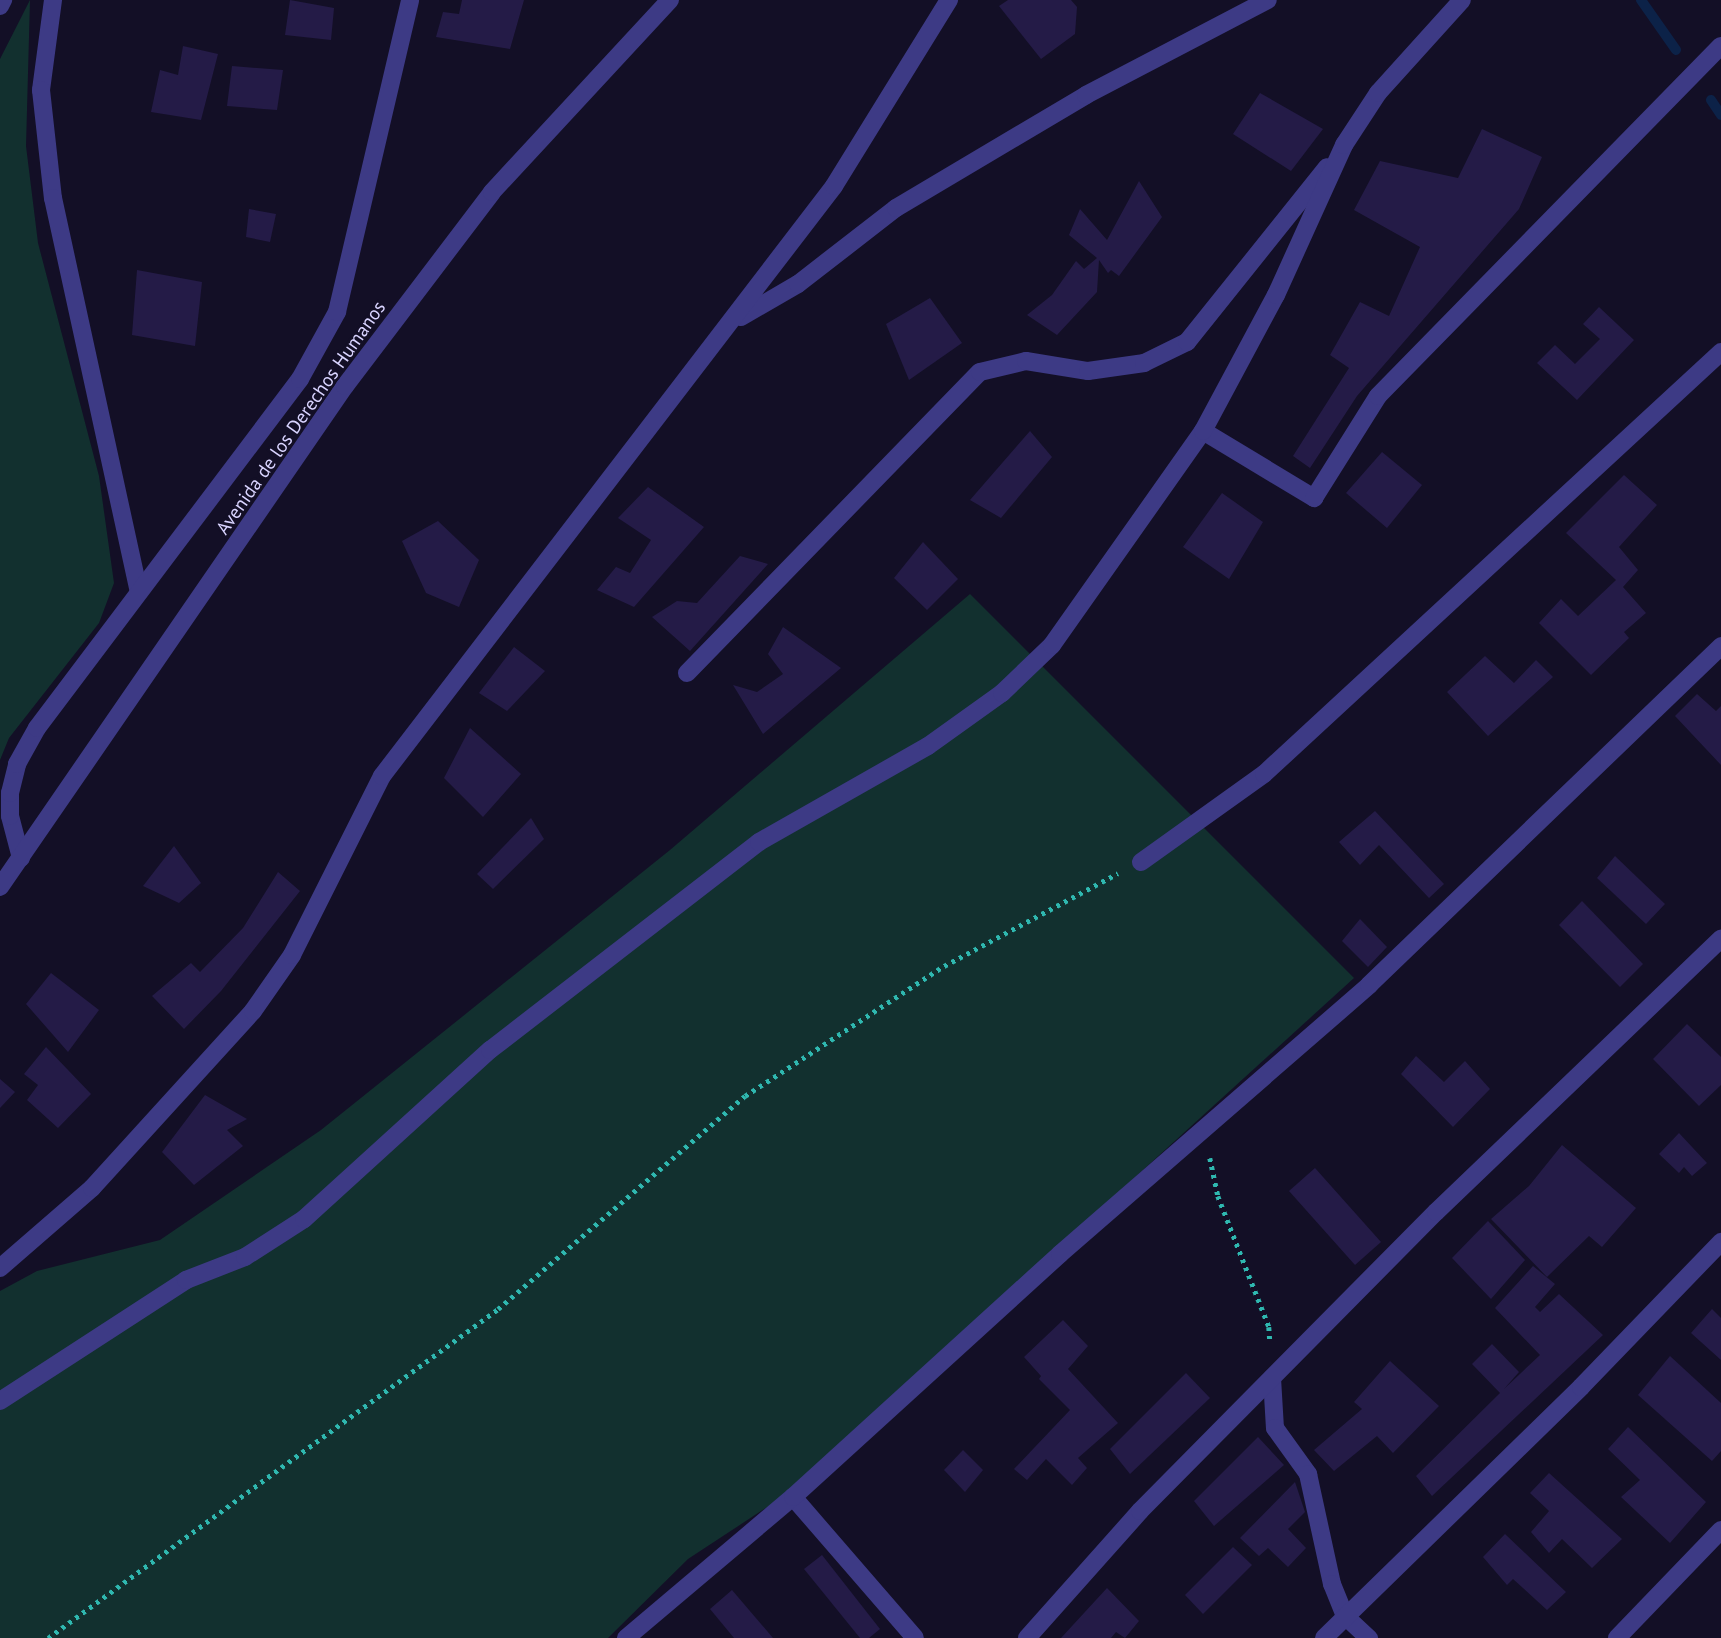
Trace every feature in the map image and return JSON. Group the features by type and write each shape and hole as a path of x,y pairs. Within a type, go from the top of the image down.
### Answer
{"street":[{"path":"0,6 3,0"},
{"path":"53,0 41,90 53,198 139,592"},
{"path":"21,858 10,816 17,764 37,728 87,668 139,592 300,379 337,312 410,0"},
{"name":"Avenida de los Derechos Humanos","path":"0,887 345,386 492,192 670,0"},
{"path":"0,1268 92,1188 253,1011 292,955 382,776 735,320 834,186 949,0"},
{"path":"735,320 798,284 896,208 1086,95 1268,0"},
{"path":"687,673 980,372 1026,361 1088,371 1144,363 1187,342 1344,145 1378,93 1462,0"},
{"path":"1203,431 1314,498 1378,396 1721,46"},
{"path":"0,1401 186,1280 245,1257 304,1219 490,1050 759,842 928,746 1002,693 1052,645 1203,431 1276,296 1344,145"},
{"path":"1141,862 1264,774 1721,352"},
{"path":"626,1638 793,1497 1204,1127 1369,985 1721,646"},
{"path":"1027,1638 1140,1511 1436,1212 1721,939"},
{"path":"1324,1638 1581,1387 1721,1242"},
{"path":"1272,1378 1275,1428 1308,1474 1332,1584 1345,1616 1369,1638"},
{"path":"793,1497 915,1638"},
{"path":"1617,1638 1720,1532"}],"path":[{"path":"48,1638 498,1309 745,1096 944,966 1141,862"},
{"path":"1204,1127 1218,1196 1269,1327 1272,1378"}],"green space":[{"path":"30,0 26,146 38,243 99,476 114,583 99,623 9,738 0,760 0,59"},
{"path":"970,594 1354,978 787,1494 688,1559 608,1638 0,1638 0,1291 37,1271 160,1240 321,1130 670,850"}],"building":[{"path":"290,0 334,8 331,40 285,35"},
{"path":"462,0 524,0 510,49 436,37 443,12 459,14"},
{"path":"1008,0 1071,0 1077,7 1075,34 1041,59 999,6"},
{"path":"183,46 218,54 201,120 151,112 160,70 178,75"},
{"path":"232,66 283,70 277,110 227,106"},
{"path":"1260,93 1323,129 1291,171 1233,134"},
{"path":"1482,129 1542,157 1519,209 1357,396 1310,468 1293,456 1349,368 1330,355 1360,302 1389,316 1420,247 1354,210 1380,161 1458,178"},
{"path":"1139,181 1162,217 1119,276 1111,270 1108,273 1099,260 1097,292 1057,335 1027,315 1052,295 1076,261 1084,269 1097,258 1069,235 1080,209 1107,240"},
{"path":"249,209 276,214 270,242 246,237"},
{"path":"137,270 202,282 195,346 132,335"},
{"path":"930,298 962,343 909,380 886,324"},
{"path":"1599,307 1634,340 1577,400 1537,363 1555,345 1575,364 1600,339 1583,324"},
{"path":"1030,431 1052,457 1001,518 970,500"},
{"path":"1382,452 1422,485 1387,528 1346,493"},
{"path":"1624,475 1657,505 1619,547 1638,570 1623,587 1646,613 1624,632 1629,638 1591,675 1539,623 1561,599 1578,616 1616,580 1566,533"},
{"path":"648,487 704,527 634,607 597,590 616,567 630,573 651,540 618,518"},
{"path":"1222,493 1263,522 1229,579 1183,547"},
{"path":"438,521 479,560 459,607 426,593 402,541"},
{"path":"923,542 958,579 927,610 894,578"},
{"path":"740,556 768,564 690,651 652,617 677,601 697,603"},
{"path":"783,627 841,668 763,734 733,685 757,692 783,674 768,654"},
{"path":"514,647 545,671 507,711 479,693"},
{"path":"1485,656 1514,683 1536,660 1553,677 1488,736 1447,692"},
{"path":"1697,694 1716,711 1721,706 1721,765 1675,716"},
{"path":"470,728 521,774 483,817 444,778"},
{"path":"1375,811 1444,884 1429,898 1379,845 1360,865 1339,842"},
{"path":"531,818 544,839 493,889 477,874"},
{"path":"174,846 201,883 179,903 143,886"},
{"path":"1615,856 1665,904 1646,924 1597,878"},
{"path":"278,872 300,891 221,991 184,1029 152,996 191,963 200,972 243,928"},
{"path":"1582,901 1643,964 1620,987 1559,925"},
{"path":"1360,919 1387,947 1368,967 1342,941"},
{"path":"51,973 99,1010 68,1052 26,1004"},
{"path":"1687,1024 1721,1057 1721,1085 1699,1106 1653,1059"},
{"path":"46,1047 91,1094 58,1128 27,1100 38,1085 24,1074"},
{"path":"1416,1056 1444,1082 1465,1061 1490,1089 1453,1127 1401,1074"},
{"path":"0,1079 15,1092 0,1108"},
{"path":"205,1095 247,1119 227,1130 243,1146 194,1185 162,1152"},
{"path":"1679,1133 1707,1163 1692,1176 1684,1167 1679,1173 1659,1154"},
{"path":"1562,1145 1636,1208 1602,1247 1589,1236 1547,1277 1491,1219 1529,1186"},
{"path":"1315,1168 1381,1242 1355,1265 1289,1191"},
{"path":"1488,1221 1525,1260 1491,1299 1452,1258"},
{"path":"1533,1266 1555,1284 1535,1307 1540,1312 1559,1294 1603,1335 1432,1496 1416,1476 1500,1393 1472,1364 1492,1344 1519,1372 1504,1389 1540,1355 1495,1308"},
{"path":"1712,1309 1721,1318 1721,1360 1691,1333"},
{"path":"1063,1320 1088,1346 1068,1369 1118,1423 1078,1458 1087,1468 1072,1485 1046,1459 1027,1480 1014,1469 1070,1410 1039,1379 1041,1376 1024,1357"},
{"path":"1670,1356 1721,1403 1721,1451 1712,1461 1638,1395"},
{"path":"1390,1361 1439,1406 1393,1453 1377,1436 1334,1471 1314,1450 1362,1409 1354,1402"},
{"path":"1186,1373 1210,1398 1130,1474 1110,1449"},
{"path":"1628,1427 1706,1502 1670,1543 1621,1497 1640,1480 1608,1449"},
{"path":"1258,1437 1284,1465 1214,1526 1194,1501"},
{"path":"963,1450 983,1470 965,1492 944,1470"},
{"path":"1549,1473 1622,1539 1592,1568 1562,1539 1549,1553 1531,1532 1549,1511 1530,1493"},
{"path":"1295,1482 1305,1512 1288,1529 1306,1548 1288,1567 1268,1548 1259,1556 1240,1538"},
{"path":"1505,1534 1566,1592 1547,1610 1513,1579 1507,1585 1483,1557"},
{"path":"1233,1547 1252,1565 1203,1614 1185,1595"},
{"path":"822,1555 880,1629 869,1638 860,1638 804,1569"},
{"path":"1107,1588 1139,1621 1125,1638 1116,1632 1111,1638 1061,1638"},
{"path":"732,1590 773,1638 734,1638 710,1609"}],"waterway":[{"path":"1641,0 1676,50"},
{"path":"1711,100 1721,115"}]}
